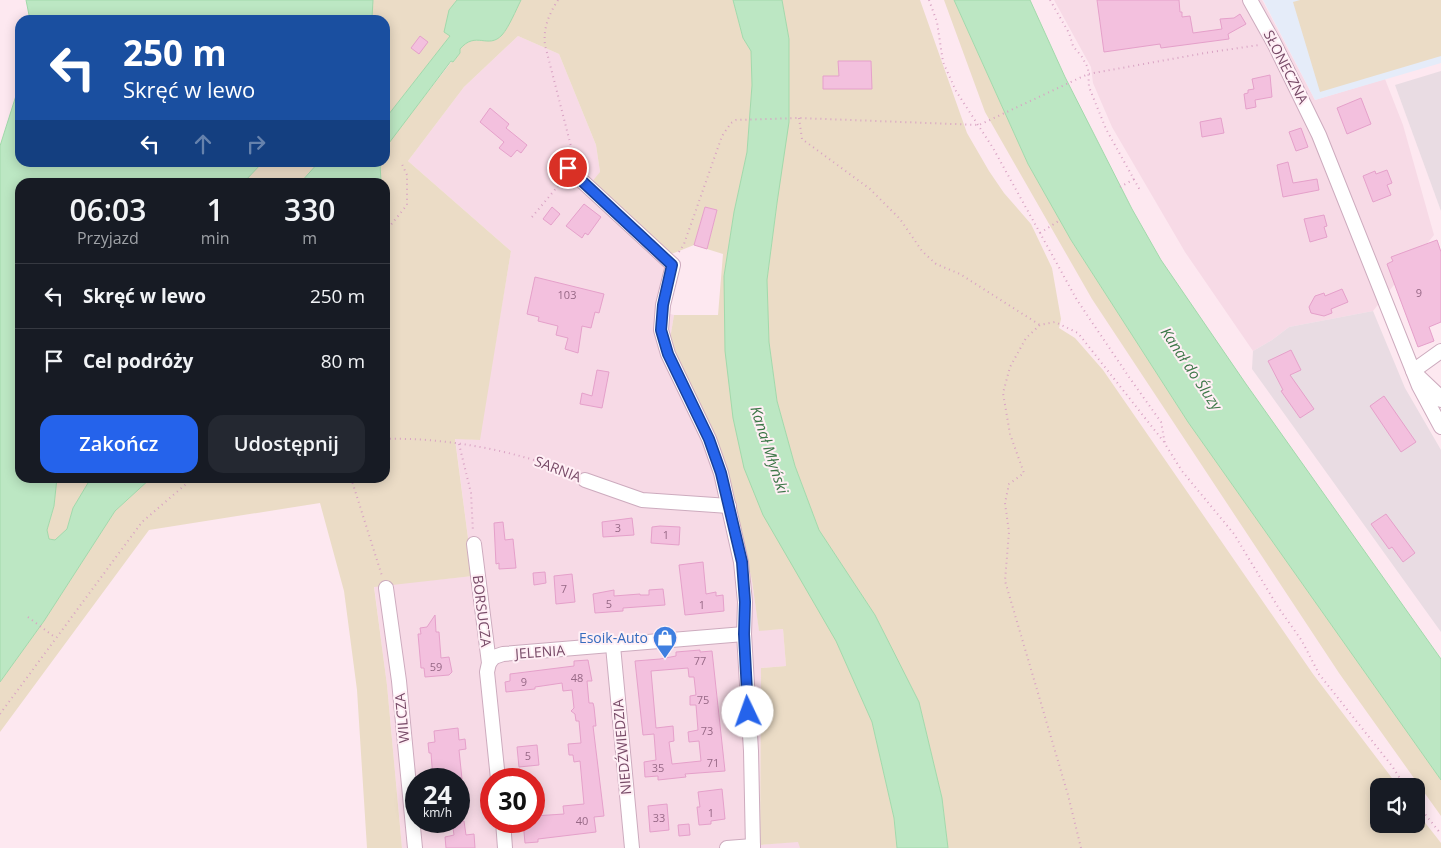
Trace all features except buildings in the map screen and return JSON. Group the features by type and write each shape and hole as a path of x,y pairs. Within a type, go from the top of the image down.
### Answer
{"street":[{"name":"SŁONECZNA","path":"1250,0 1274,43 1319,134 1419,386 1441,427"},
{"path":"569,170 672,265 663,305 661,330 668,354 709,439 721,473 742,562 751,750 753,847 727,848"},
{"path":"1441,351 1413,371 1441,400"},
{"name":"SARNIA","path":"585,480 642,500 728,506"},
{"name":"BORSUCZA","path":"474,544 489,663 486,672 497,768"},
{"name":"WILCZA","path":"386,588 399,681 415,848"},
{"name":"JELENIA","path":"489,663 494,657 503,654 744,634"},
{"name":"NIEDŹWIEDZIA","path":"613,646 632,848"},
{"path":"503,833 505,848"}],"path":[{"path":"532,217 569,170 576,165 544,45 543,33 546,23 558,0"},
{"path":"929,0 937,22 944,62 956,91 979,125 1077,300 1128,377 1161,422 1165,444"},
{"path":"1050,0 1069,33 1073,46 1088,68 1090,87 1106,129 1142,192"},
{"path":"672,265 684,244 722,136 731,123 736,120 799,118 979,125 1088,74 1274,43"},
{"path":"799,118 802,138 870,189 900,220 922,251 936,264 960,274 1040,325"},
{"path":"390,226 407,205 407,175 401,162"},
{"path":"1120,187 1134,179"},
{"path":"1040,233 1060,220"},
{"path":"1081,848 1068,795 1004,581 1009,532 1005,503 1009,484 1024,473 1010,434 1003,393 1010,367 1026,338 1040,325 1055,322 1078,333 1165,444 1182,470 1234,534 1278,607 1302,641 1319,674 1400,778"},
{"name":"SARNIA","path":"390,439 459,444 537,460 585,480"},
{"path":"459,444 471,493 474,544"},
{"path":"0,714 142,522 187,483"},
{"path":"353,483 386,588"},
{"path":"28,617 56,638"},
{"path":"1425,814 1441,834"}],"shaded area":[{"path":"373,0 457,0 449,10 450,36 390,113 390,15 372,15"},
{"path":"521,0 733,0 743,38 751,51 752,85 747,152 734,212 724,276 836,641 872,722 894,818 897,848 800,848 798,842 760,845 761,668 786,666 783,629 759,631 752,581 729,475 705,415 682,373 670,339 674,315 718,315 723,254 707,249 717,210 705,207 694,245 669,255 591,183 600,172 596,145 559,54 518,36 464,87 408,161 511,251 480,440 455,439 473,576 374,587 387,685 402,848 367,848 357,690 344,591 320,503 149,530 0,732 0,682 44,621 115,511 146,483 390,483 390,178 381,178 380,167 390,167 390,141 452,61 454,61 460,53 460,49 471,41 492,41 497,39 510,23"},
{"path":"782,0 920,0 967,133 1004,193 1031,224 1052,268 1061,319 1059,328 1075,338 1103,370 1313,674 1392,778 1370,778 1370,833 1425,833 1425,823 1441,843 1441,848 948,848 942,798 919,702 875,615 819,530 795,466 777,401 769,342 767,280 777,203 789,39"},
{"path":"944,0 954,0 1028,164 1071,240 1188,422 1441,780 1441,816 1425,794 1425,778 1414,778 1339,673 1092,299 985,112"},
{"path":"1054,0 1262,0 1315,100 1385,79 1403,125 1434,235 1373,311 1289,327 1253,351 1185,252 1112,127 1093,83 1091,67"},
{"path":"1263,0 1441,0 1441,63 1315,100"},
{"path":"1300,0 1441,0 1441,56 1320,92 1293,2"},
{"path":"518,36 559,54 596,145 600,172 666,266 656,310 674,315 670,339 682,373 705,415 729,475 752,581 759,630 783,629 786,666 761,668 760,845 799,841 800,848 402,848 387,685 374,586 473,576 455,438 479,440 511,251 408,161 464,87"},
{"path":"1441,71 1441,211 1395,85"},
{"path":"258,167 314,167 305,178 248,178"},
{"path":"1373,311 1405,388 1441,450 1441,632 1252,369 1253,351 1289,327"},
{"path":"56,483 88,483 73,508 67,529 55,540 49,539 47,530 54,506"}],"water":[{"path":"26,0 373,0 372,15 29,15"},
{"path":"457,0 521,0 502,35 492,41 471,41 460,49 460,53 453,62 451,61 390,142 390,113 450,36 444,32 449,10"},
{"name":"Kanał Młyński","path":"733,0 782,0 789,39 789,122 767,280 769,342 777,401 795,466 819,530 875,615 919,702 942,798 948,848 897,848 894,818 872,722 836,641 763,515 744,468 733,418 725,351 724,276 734,212 747,152 752,85 751,51 743,38"},
{"name":"Kanał do Śluzy","path":"954,0 1030,0 1065,77 1132,209 1161,260 1246,384 1441,659 1441,780 1188,422 1071,240 1028,164"},
{"path":"15,99 15,167 258,167 248,178 15,178 15,483 56,483 54,506 47,530 49,539 55,540 67,529 73,508 88,483 146,483 115,511 44,621 0,682 0,146"},
{"path":"314,167 380,167 381,178 305,178"}],"place":[{"name":"Esoik-Auto","path":"665,659"}],"route":[{"path":"568,168 672,265 663,305 661,330 668,354 709,439 721,473 742,562 748,712"}]}
